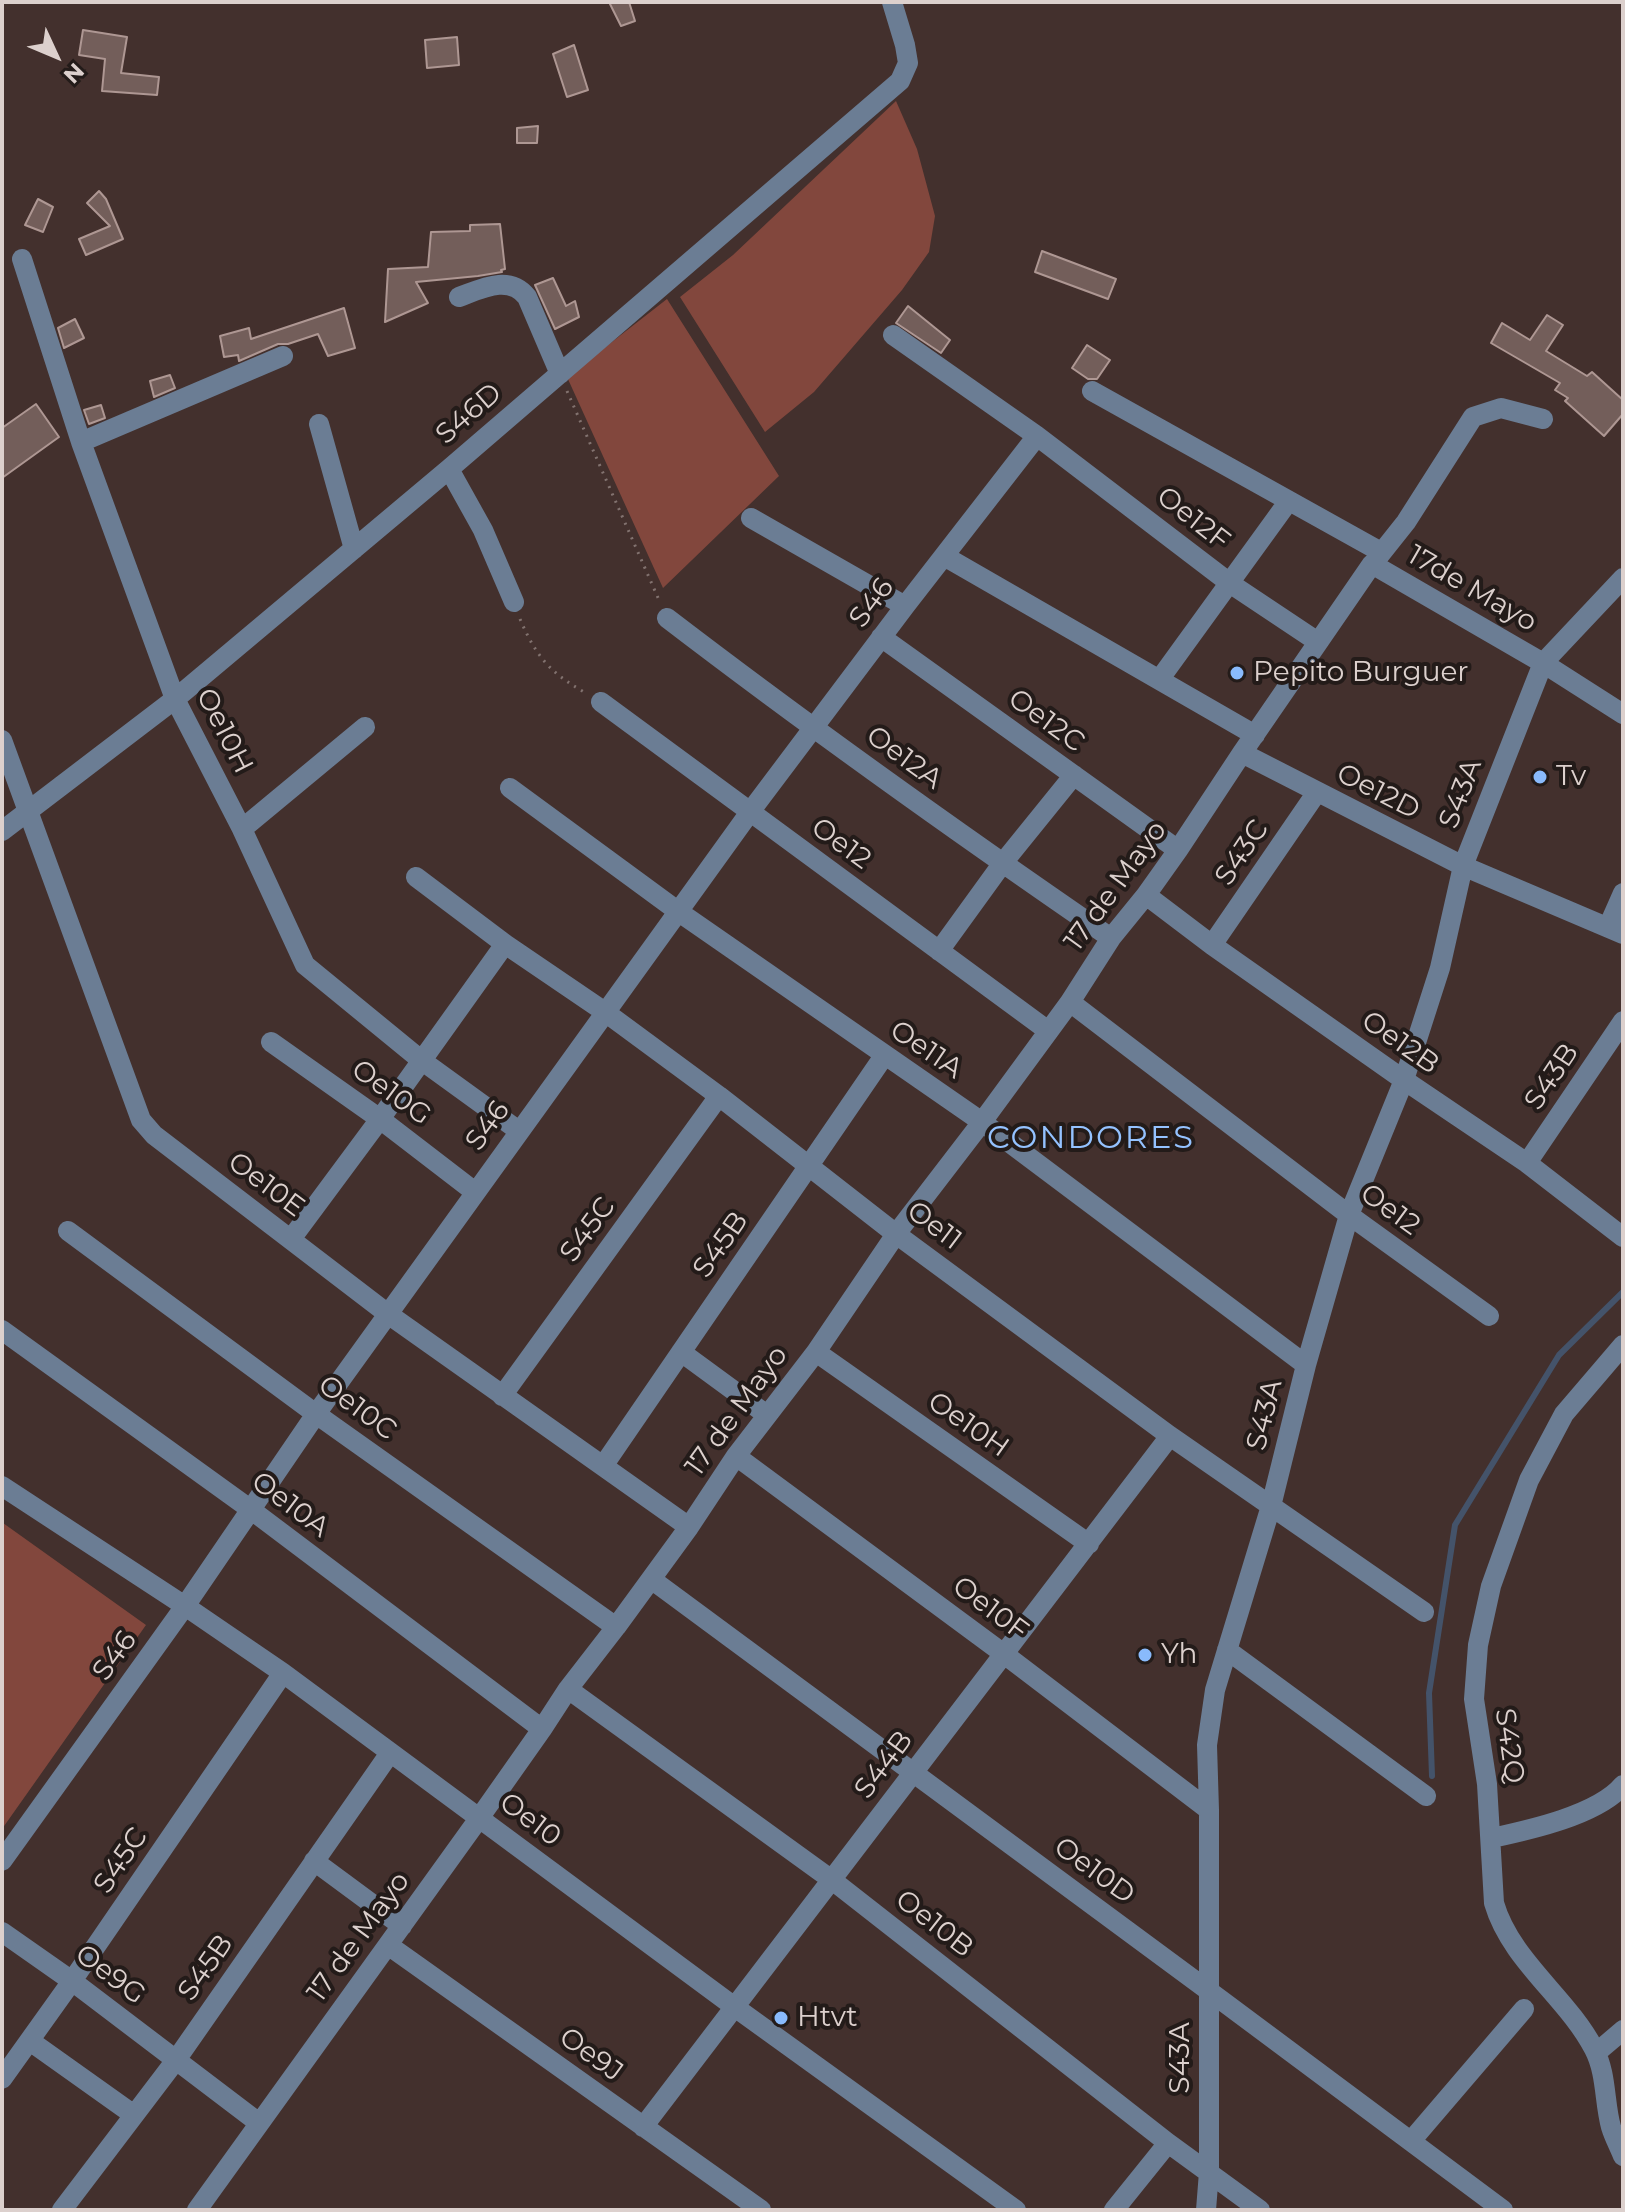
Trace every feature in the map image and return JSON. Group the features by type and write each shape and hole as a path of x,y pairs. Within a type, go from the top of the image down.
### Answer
{"street":[{"name":"S46D","path":"2,831 175,699 449,469 900,81 908,63 892,2"},
{"name":"Oe10H","path":"22,259 81,442 175,699 242,829 305,965 421,1060 519,1131"},
{"path":"459,297 493,285 507,284 522,290 560,374"},
{"name":"Oe12F","path":"893,335 1037,436 1231,584 1318,642"},
{"path":"81,442 283,356"},
{"path":"1092,391 1288,502 1377,558 1406,522 1473,417 1501,408 1543,419"},
{"path":"319,424 354,549"},
{"name":"S46","path":"2,1861 185,1606 316,1414 750,812 1037,436"},
{"path":"449,469 483,530 514,602"},
{"path":"1159,680 1288,502"},
{"path":"751,518 905,606"},
{"path":"944,556 1255,735"},
{"name":"17de Mayo","path":"1318,642 1377,558 1543,663"},
{"path":"1623,578 1543,663 1623,714"},
{"name":"Oe12A","path":"667,618 1002,864 1111,938"},
{"name":"Oe12C","path":"881,637 1178,850"},
{"name":"17 de Mayo","path":"197,2210 480,1817 568,1689 689,1527 736,1456 816,1352 896,1234 1070,1002 1111,938 1178,850 1318,642"},
{"name":"S43A","path":"1206,2210 1209,2172 1207,1745 1215,1690 1271,1506 1306,1365 1349,1215 1404,1080 1440,968 1463,866 1543,663"},
{"name":"Oe12","path":"601,702 1047,1030"},
{"path":"242,829 365,727"},
{"name":"Oe10E","path":"2,740 141,1120 154,1135 388,1314 689,1527"},
{"name":"Oe12D","path":"1242,753 1463,866 1616,930"},
{"path":"939,951 1002,864 1074,775"},
{"name":"Oe11A","path":"510,788 679,912 982,1122 1306,1365"},
{"name":"S43C","path":"1212,945 1317,792"},
{"name":"Oe11","path":"416,877 719,1096 896,1234 1170,1436 1424,1612"},
{"path":"1616,930 1623,893"},
{"name":"Oe12B","path":"1146,895 1212,945 1527,1163 1623,1237"},
{"path":"291,1239 505,944"},
{"name":"Oe12","path":"1070,1002 1349,1215 1489,1316"},
{"name":"S43B","path":"1527,1163 1623,1021"},
{"name":"Oe10G","path":"271,1042 380,1119 475,1192"},
{"name":"S45B","path":"603,1466 884,1056"},
{"name":"S45C","path":"502,1396 719,1096"},
{"name":"Oe10C","path":"68,1231 316,1414 616,1627"},
{"name":"Oe10A","path":"2,1330 250,1509 542,1729"},
{"name":"S42Q","path":"1623,1345 1564,1414 1529,1480 1491,1586 1478,1645 1474,1699 1487,1784 1494,1903 1499,1920 1511,1940 1585,2032 1602,2071 1611,2128 1623,2156"},
{"path":"681,1352 767,1415"},
{"name":"Oe10H","path":"816,1352 1089,1544"},
{"name":"S44B","path":"643,2127 1170,1436"},
{"name":"Oe10F","path":"736,1456 1209,1810"},
{"name":"Oe10","path":"2,1486 283,1673 736,2008 1016,2210"},
{"name":"Oe10D","path":"651,1579 1503,2210"},
{"path":"1227,1650 1426,1796"},
{"name":"S45C","path":"2,2079 283,1673"},
{"name":"Oe10B","path":"568,1689 832,1880 1168,2143 1260,2210"},
{"name":"S45B","path":"62,2210 176,2060 390,1753"},
{"path":"1492,1838 1533,1829 1594,1806 1614,1795 1623,1785"},
{"path":"314,1861 402,1926"},
{"name":"Oe9G","path":"2,1932 72,1981 259,2123"},
{"name":"Oe9J","path":"388,1945 761,2210"},
{"path":"1411,2141 1524,2009"},
{"path":"1596,2053 1623,2030"},
{"path":"30,2041 134,2115"},
{"path":"1114,2210 1168,2143"}],"path":[{"path":"560,374 667,618"},
{"path":"514,602 531,644 558,677 601,702"}],"shaded area":[{"path":"896,101 917,149 935,216 929,252 902,290 814,392 765,432 680,297 733,255"},
{"path":"667,299 779,476 663,588 567,377"},
{"path":"2,1525 146,1625 2,1829"}],"building":[{"path":"609,2 629,2 635,21 621,26"},
{"path":"83,30 127,37 121,73 159,77 157,95 102,91 105,59 79,55"},
{"path":"457,37 459,65 427,68 425,40"},
{"path":"574,45 588,90 567,97 553,54"},
{"path":"538,126 537,143 517,143 517,128"},
{"path":"99,191 106,199 123,239 86,255 79,239 110,226 87,203"},
{"path":"38,199 53,207 43,232 25,225"},
{"path":"500,224 505,269 502,272 416,282 428,303 385,322 388,269 428,267 431,232 470,231 470,225"},
{"path":"1042,251 1116,279 1108,299 1035,272"},
{"path":"553,278 566,306 575,301 579,317 555,329 535,285"},
{"path":"908,306 950,340 941,353 896,323"},
{"path":"344,308 355,348 328,356 318,334 288,344 278,344 239,361 238,355 224,357 220,336 249,328 251,339"},
{"path":"1547,315 1563,325 1546,351 1587,376 1592,372 1623,400 1623,414 1604,436 1565,401 1568,398 1555,390 1560,383 1491,343 1502,323 1530,340"},
{"path":"75,319 84,338 64,348 58,328"},
{"path":"1087,345 1110,360 1097,379 1088,379 1072,368"},
{"path":"170,375 175,388 154,397 150,381"},
{"path":"36,404 59,437 2,478 2,428"},
{"path":"101,405 105,418 89,424 84,410"}],"waterway":[{"path":"1432,1776 1429,1693 1455,1525 1559,1355 1623,1292"}],"place":[{"name":"Pepito Burguer","path":"1237,673"},
{"name":"Tv","path":"1540,777"},
{"name":"Yh","path":"1145,1655"},
{"name":"Htvt","path":"781,2018"}],"district":[{"name":"CONDORES","path":"1091,1139"}]}
